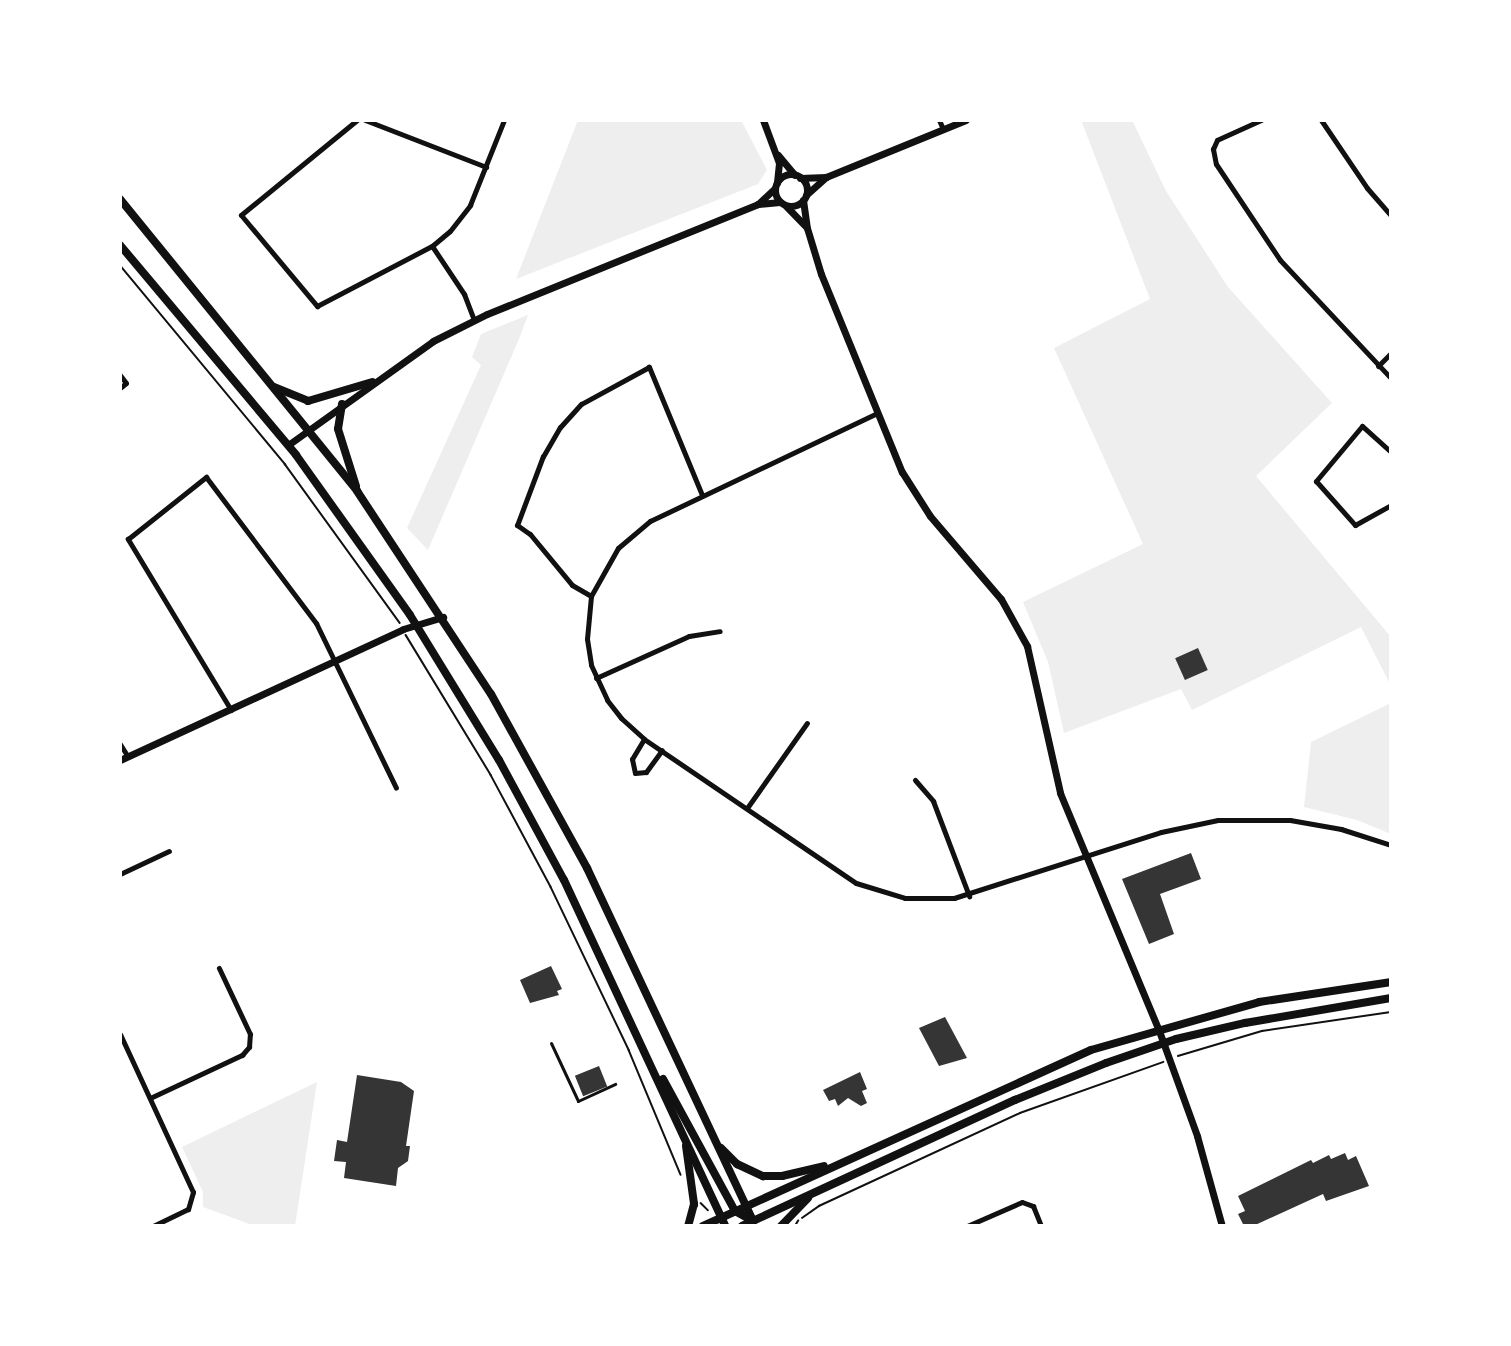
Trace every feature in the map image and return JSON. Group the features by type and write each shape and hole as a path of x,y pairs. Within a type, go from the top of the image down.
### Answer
{"main road":[{"path":"120,199 357,491 443,617 520,742 587,868 754,1224"},
{"path":"120,245 288,445 363,546 415,624 499,760 559,871 686,1138 725,1226"},
{"path":"270,386 308,401 372,382"},
{"path":"342,404 338,429 357,491"},
{"path":"703,1226 1050,1066 1158,1028 1292,995 1391,982"},
{"path":"742,1226 754,1224 816,1191 1064,1079 1163,1043 1294,1012 1391,998"},
{"path":"641,1042 735,1211 754,1224"},
{"path":"686,1138 694,1204 688,1226"},
{"path":"716,1143 737,1164 763,1176 782,1176 840,1162"},
{"path":"781,1226 816,1191"}],"street":[{"path":"357,120 240,214 316,306 432,246 464,216 504,120"},
{"path":"365,120 486,167"},
{"path":"763,120 776,153 806,186 804,198 807,228 821,274 902,472 922,506 1001,599 1023,636 1035,671 1055,777 1158,1028 1197,1136 1222,1226"},
{"path":"939,120 943,129"},
{"path":"288,445 414,351 474,320 758,204 782,203 794,206 826,177 966,120"},
{"path":"1261,120 1221,136 1213,144 1216,164 1267,243 1319,306 1391,378"},
{"path":"1321,120 1391,216"},
{"path":"776,153 776,185 782,203 807,228"},
{"path":"758,204 785,176 826,177"},
{"path":"432,246 467,300 474,320"},
{"path":"1378,366 1391,353"},
{"path":"591,596 572,585 530,534 517,525 543,456 561,427 581,404 649,367 702,495"},
{"path":"120,375 126,383 120,388"},
{"path":"877,413 650,520 630,536 609,561 591,596 587,639 596,678 612,708 644,738 842,875 872,890 918,900 969,896 1182,827 1250,819 1315,824 1391,845"},
{"path":"1391,452 1362,426 1316,481 1355,525 1391,505"},
{"path":"231,710 128,540 206,477 316,623 396,788"},
{"path":"120,760 403,629 443,617"},
{"path":"596,678 689,636 720,631"},
{"path":"747,808 807,723"},
{"path":"644,738 632,759 635,773 645,772 662,750"},
{"path":"120,744 128,757"},
{"path":"915,780 933,801 969,896"},
{"path":"120,873 169,851"},
{"path":"150,1098 242,1055 251,1043 219,968"},
{"path":"120,1034 193,1192 192,1202 184,1211 153,1226"},
{"path":"967,1226 1016,1203 1029,1203 1041,1226"}],"lane":[{"path":"550,1043 578,1101 615,1084"}],"path":[{"path":"120,265 285,464 403,629 491,775 551,887 628,1050 684,1183"},
{"path":"1182,1054 1262,1031 1391,1012"},
{"path":"795,1226 819,1206 1020,1113 1156,1065"},
{"path":"699,1203 709,1212"}],"shaded area":[{"path":"578,120 741,120 767,170 758,184 516,279"},
{"path":"1081,120 1132,120 1166,191 1228,287 1332,403 1256,476 1391,637 1391,686 1361,627 1192,710 1181,689 1064,733 1048,662 1023,602 1143,544 1054,348 1150,299"},
{"path":"528,315 428,550 407,528 481,365 472,357 481,334"},
{"path":"1391,703 1391,834 1357,820 1304,807 1311,742"},
{"path":"317,1082 295,1226 255,1226 203,1207 203,1192 182,1147"}],"building":[{"path":"1198,648 1208,670 1185,680 1175,658"},
{"path":"1191,853 1201,879 1160,894 1174,934 1149,944 1122,879"},
{"path":"551,966 562,989 557,991 559,995 530,1003 520,980"},
{"path":"945,1017 967,1058 939,1066 919,1028"},
{"path":"599,1066 607,1086 583,1096 575,1076"},
{"path":"860,1072 867,1089 862,1091 867,1103 861,1106 848,1098 838,1106 835,1099 829,1101 823,1090"},
{"path":"357,1075 401,1082 414,1091 406,1146 410,1146 408,1161 398,1168 396,1186 344,1178 346,1162 334,1161 337,1140 347,1142"},
{"path":"1345,1153 1348,1160 1356,1156 1369,1186 1326,1201 1323,1194 1253,1226 1244,1226 1238,1214 1245,1211 1238,1196 1311,1160 1313,1163 1329,1155 1331,1159"}]}
